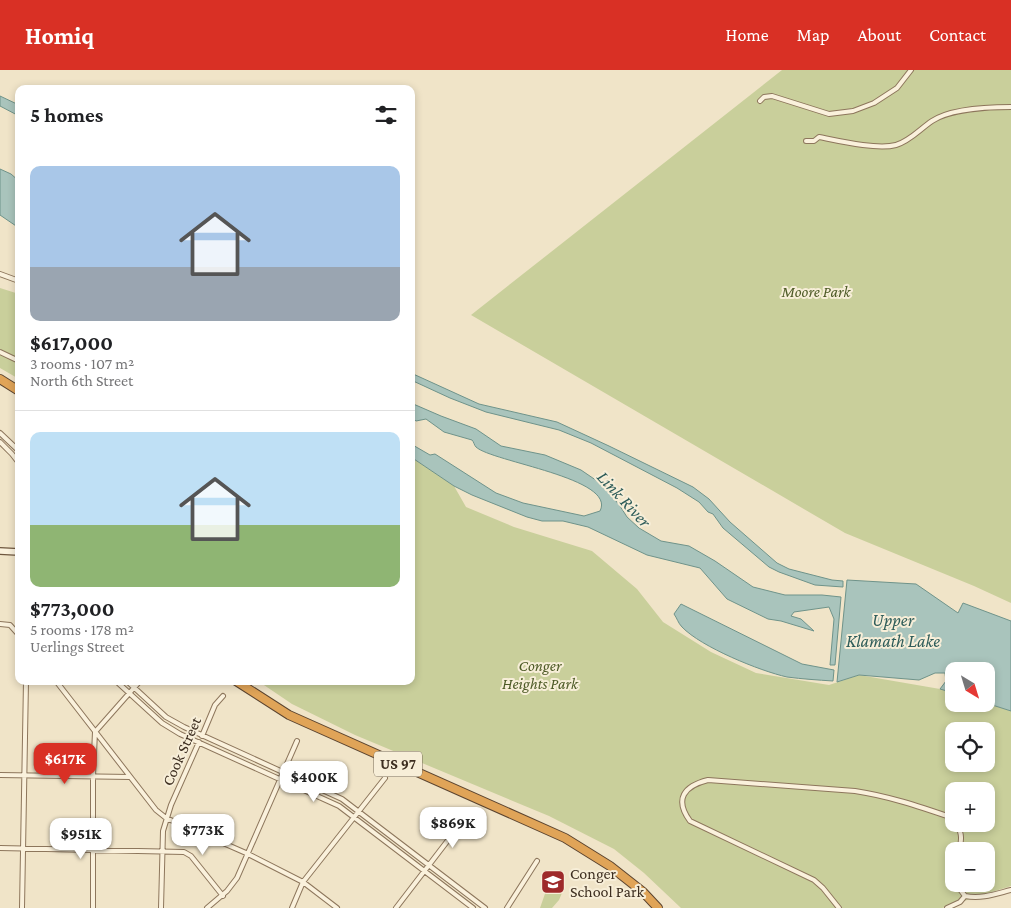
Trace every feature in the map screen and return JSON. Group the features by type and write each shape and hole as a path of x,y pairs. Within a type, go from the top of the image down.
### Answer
{"highway":[{"path":"0,380 15,389"},
{"name":"US 97","path":"242,685 289,715 565,838 610,866 643,892 658,908"}],"street":[{"path":"760,101 764,97 772,96 829,114 853,111 874,103 897,88 911,70"},
{"path":"806,141 814,141 820,137 868,146 896,145 914,136 933,120 956,112 1011,107"},
{"path":"0,274 15,280"},
{"path":"0,352 15,359"},
{"path":"0,433 15,447"},
{"path":"0,442 15,458"},
{"path":"0,551 15,552"},
{"path":"0,624 10,625 15,631"},
{"path":"22,908 26,685"},
{"path":"59,685 156,810 166,818 246,853 303,882 337,908"},
{"path":"120,685 162,723 199,743 331,801 355,817 474,908"},
{"path":"131,685 166,717 202,736 334,794 485,908"},
{"path":"93,908 92,850 95,732 137,685"},
{"name":"Cook Street","path":"161,908 163,831 166,818 216,705 223,696"},
{"path":"207,908 223,896 237,878 246,853 297,741"},
{"path":"0,775 130,777"},
{"path":"292,908 303,882 385,778"},
{"path":"839,908 814,880 690,822 683,812 682,802 685,791 694,784 708,780 880,794 945,815"},
{"path":"396,908 462,822"},
{"path":"0,848 163,850 184,852 190,856 223,896"},
{"path":"507,908 537,862"},
{"path":"962,892 965,896 983,898 1011,890"},
{"path":"947,908 960,902 965,896"}],"green space":[{"name":"Moore Park","path":"782,70 1011,70 1011,603 845,533 471,315"},
{"path":"0,288 15,293 15,377 0,368"},
{"name":"Conger Heights Park","path":"415,460 454,486 466,507 514,527 592,551 637,589 663,622 711,652 756,673 829,685 859,675 945,690 945,712 995,712 995,706 1011,711 1011,886 995,891 995,842 945,842 945,892 992,892 942,908 681,908 644,873 614,849 549,816 355,735 292,704 264,685 415,685"},
{"path":"547,888 562,893 552,908 540,908"}],"water":[{"path":"0,96 15,103 15,114 0,106"},
{"path":"0,169 15,178 15,225 0,215"},
{"path":"415,375 479,404 557,422 693,487 709,499 730,522 777,563 789,569 843,581 843,587 815,585 769,567 723,528 713,514 708,512 699,502 677,488 591,443 559,430 486,412 415,382"},
{"name":"Link River","path":"415,405 476,429 501,446 545,455 581,470 603,485 627,517 639,528 661,541 689,546 753,587 785,595 841,597 835,665 830,665 834,619 829,607 794,612 791,616 801,619 814,631 768,619 727,599 700,568 647,555 588,527 563,521 542,521 527,517 472,495 454,486 415,460 415,446 430,455 435,454 496,493 523,503 584,516 600,511 600,499 590,489 572,480 487,453 476,447 472,440 444,432 426,419 416,421"},
{"name":"Upper Klamath Lake","path":"847,580 916,584 958,613 963,603 1011,621 1011,711 995,706 995,662 945,662 945,673 935,673 919,680 859,675 837,682"},
{"path":"681,604 802,664 834,670 833,681 787,677 747,664 716,650 691,635 681,625 674,614"},
{"name":"Upper Klamath Lake","path":"945,682 945,690 940,689"}],"place":[{"name":"Conger School Park","path":"553,882"}]}
